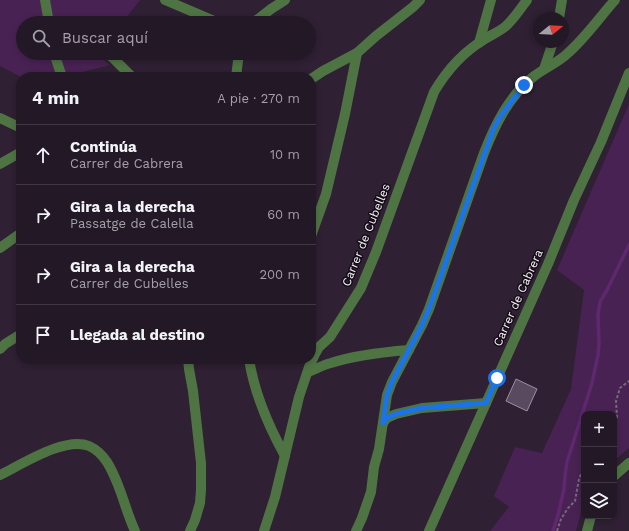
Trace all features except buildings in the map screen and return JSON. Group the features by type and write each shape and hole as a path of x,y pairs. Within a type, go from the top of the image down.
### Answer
{"street":[{"path":"45,0 48,16"},
{"path":"165,0 202,16"},
{"path":"262,16 285,0"},
{"path":"316,76 357,53 420,0"},
{"path":"478,43 491,0"},
{"name":"Carrer de Cubelles","path":"316,352 319,347 330,337 360,288 376,252 434,92 443,77 464,53 508,25 527,0"},
{"path":"560,12 562,0"},
{"path":"356,531 371,492 387,395 392,382 429,309 493,130 500,117 524,85 533,77 555,64 568,53 592,28 615,0"},
{"path":"544,70 551,48"},
{"path":"316,222 326,194 345,114 357,53"},
{"path":"56,60 60,72"},
{"path":"115,60 127,72"},
{"path":"237,72 238,60"},
{"name":"Carrer de Cabrera","path":"429,531 548,264 629,73"},
{"path":"0,118 16,126"},
{"path":"0,164 16,155"},
{"path":"0,248 16,237"},
{"path":"0,349 16,337"},
{"path":"308,372 332,362 350,358 389,351 409,350"},
{"path":"188,364 201,463 202,490 200,503 190,531"},
{"path":"250,364 255,384 284,456"},
{"name":"Carrer de Cubelles","path":"264,531 275,497 299,397 311,364"},
{"path":"383,423 387,418 392,416 422,408 486,403"},
{"path":"0,475 30,459 57,448 78,444 89,446 100,454 108,464 135,531"},
{"path":"617,473 629,463"},
{"path":"587,531 590,519"}],"path":[{"path":"617,411 616,401 620,388 629,381"},
{"path":"557,531 561,519 574,501 581,474"}],"shaded area":[{"path":"0,0 140,0 127,16 16,16 16,60 104,60 110,65 82,72 16,72 16,74 0,66"},
{"path":"629,104 629,448 617,458 617,411 581,411 581,513 576,531 490,531 509,507 494,496 515,447 542,453 571,389 584,290 557,270"}],"waterway":[{"path":"553,531 564,489 567,462 592,383 598,355 598,315 600,302 629,245"}],"route":[{"path":"497,378 486,403 422,408 396,414 387,418 383,423 387,395 392,382 401,367 429,309 493,130 500,117 524,85"}]}
